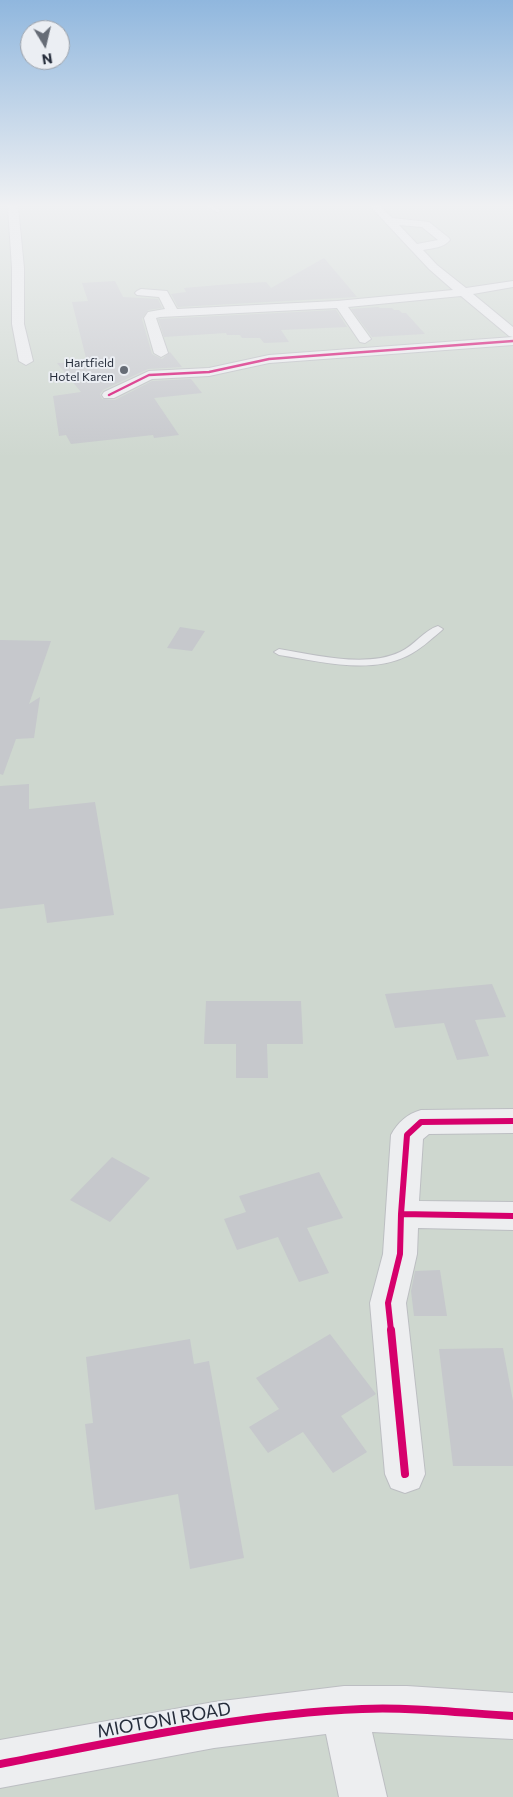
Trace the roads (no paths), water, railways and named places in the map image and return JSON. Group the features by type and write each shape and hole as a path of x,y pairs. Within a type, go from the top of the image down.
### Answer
{"street":[{"path":"15,291 18,324 26,361"},
{"path":"383,291 392,301"},
{"path":"461,291 513,332"},
{"path":"161,353 150,318 152,315 392,301 475,291"},
{"path":"141,293 163,293 173,313"},
{"path":"340,304 365,339"},
{"path":"109,395 149,375 210,372 270,360 307,356 513,341"},
{"path":"405,1474 388,1303 400,1254 407,1135 421,1122 513,1121"},
{"path":"401,1214 513,1216"},
{"name":"MIOTONI ROAD","path":"0,1764 219,1723 344,1710 389,1709 513,1716"},
{"path":"344,1710 363,1797"}],"lane":[{"path":"279,652 323,659 380,660 400,656 438,629"}],"place":[{"name":"Hartfield Hotel Karen","path":"124,370"}]}
